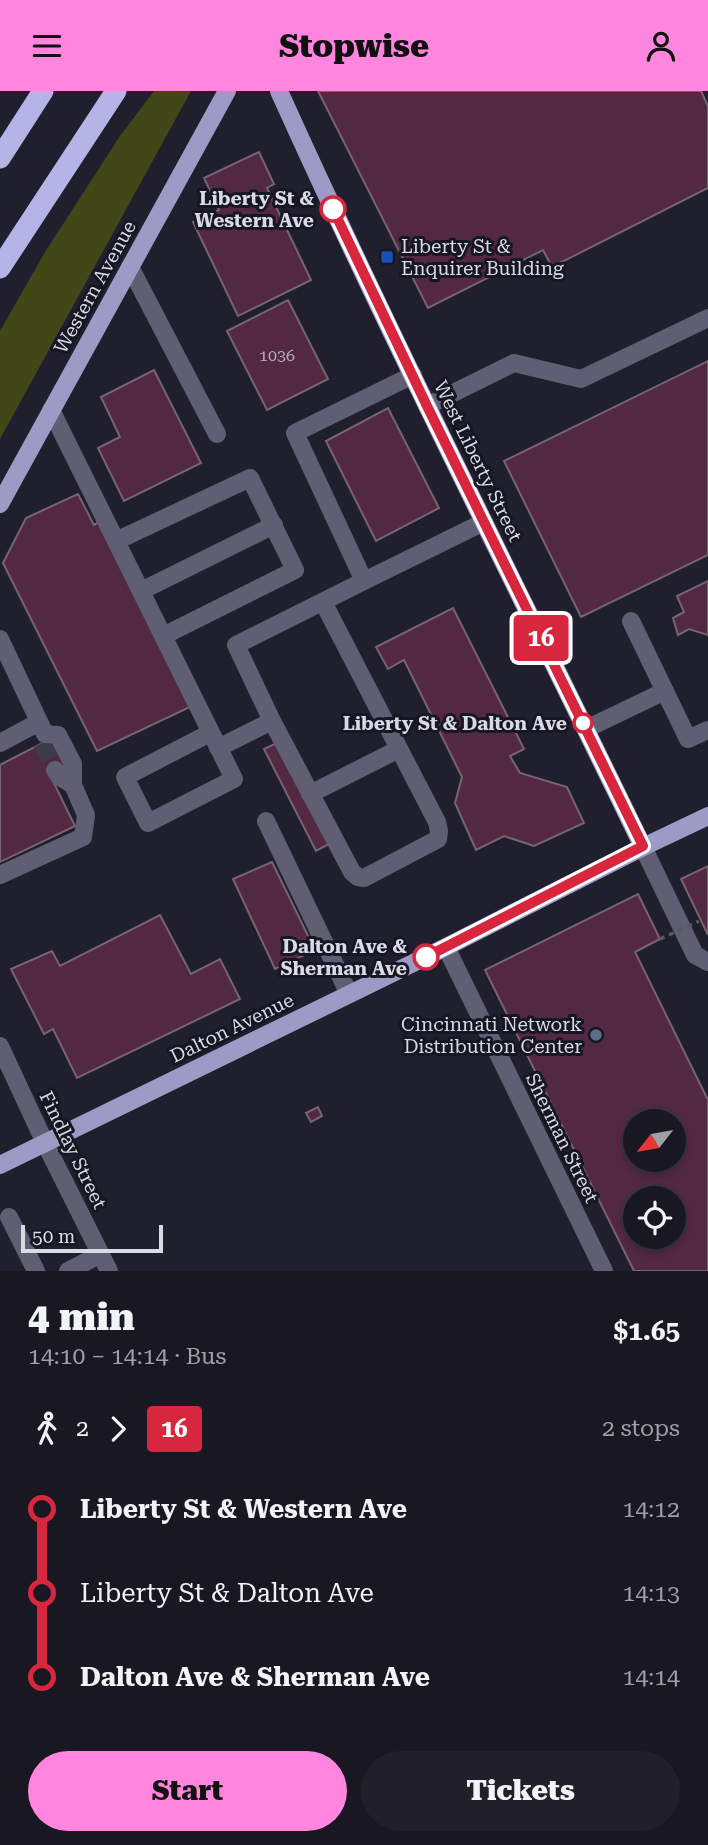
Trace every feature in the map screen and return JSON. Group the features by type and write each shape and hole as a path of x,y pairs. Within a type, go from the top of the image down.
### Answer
{"highway":[{"path":"0,158 43,91"},
{"path":"0,268 116,91"}],"main road":[{"name":"Western Avenue","path":"0,504 227,91"},
{"name":"West Liberty Street","path":"279,91 412,375 643,846"},
{"name":"Dalton Avenue","path":"0,1165 708,816"}],"street":[{"path":"130,267 217,434"},
{"path":"427,406 514,363 581,379 708,318"},
{"path":"364,581 295,433 412,375"},
{"path":"51,410 214,740 234,779 149,823 125,777 214,740 272,721"},
{"path":"116,541 250,478 274,525 295,571 163,636"},
{"path":"323,602 437,822 439,831 438,839 364,878 352,872 272,721 236,645 484,522"},
{"path":"141,591 274,525"},
{"path":"631,621 688,739 708,730"},
{"path":"0,639 42,733"},
{"path":"586,729 665,691"},
{"path":"0,743 42,733 58,735 73,764 73,785 86,815 83,837 0,875"},
{"path":"310,794 399,748"},
{"path":"55,770 60,777 73,785"},
{"path":"266,821 349,994"},
{"path":"643,846 695,955 708,962"},
{"name":"Sherman Street","path":"446,947 604,1271"},
{"name":"Findlay Street","path":"0,1046 109,1271"},
{"path":"9,1217 36,1271"},
{"path":"68,1271 101,1254"}],"path":[{"path":"660,939 699,921"}],"green space":[{"path":"154,91 191,91 0,439 0,331 45,252 120,136"}],"building":[{"path":"318,91 701,91 708,106 708,188 552,267 543,250 428,308"},
{"path":"259,152 274,184 267,188 311,280 238,316 193,222 219,210 204,178"},
{"path":"288,300 328,379 267,410 227,331"},
{"path":"708,361 708,555 581,617 504,461"},
{"path":"154,370 201,463 124,501 98,448 120,437 101,397"},
{"path":"388,408 439,508 376,541 326,441"},
{"path":"78,494 94,525 100,521 192,706 97,751 3,563 26,518"},
{"path":"708,581 708,635 689,629 678,635 673,618 684,612 677,596"},
{"path":"453,608 524,749 510,756 520,773 567,787 584,823 534,846 504,836 476,850 455,803 462,777 404,660 388,669 376,647"},
{"path":"52,738 66,765 49,773 75,826 0,862 0,765"},
{"path":"279,742 329,844 316,851 264,749"},
{"path":"272,862 315,950 275,969 233,879"},
{"path":"708,866 708,935 681,879"},
{"name":"Cincinnati Network Distribution Center","path":"638,894 660,939 635,952 708,1100 708,1271 634,1271 623,1249 686,1249 686,1186 623,1186 623,1249 485,970"},
{"path":"160,915 191,974 220,959 240,999 77,1078 53,1029 44,1034 11,969 52,951 60,966"},
{"path":"318,1107 322,1116 311,1122 306,1113"}],"tunnel":[{"path":"42,743 55,770"}],"bus line":[{"name":"16","path":"333,209 643,846 426,957"}],"place":[{"name":"Liberty St & Western Ave","path":"333,209"},
{"name":"Liberty St & Enquirer Building","path":"387,257"},
{"name":"Liberty St & Dalton Ave","path":"583,723"},
{"name":"Dalton Ave & Sherman Ave","path":"426,957"},
{"name":"Cincinnati Network Distribution Center","path":"596,1035"}]}
